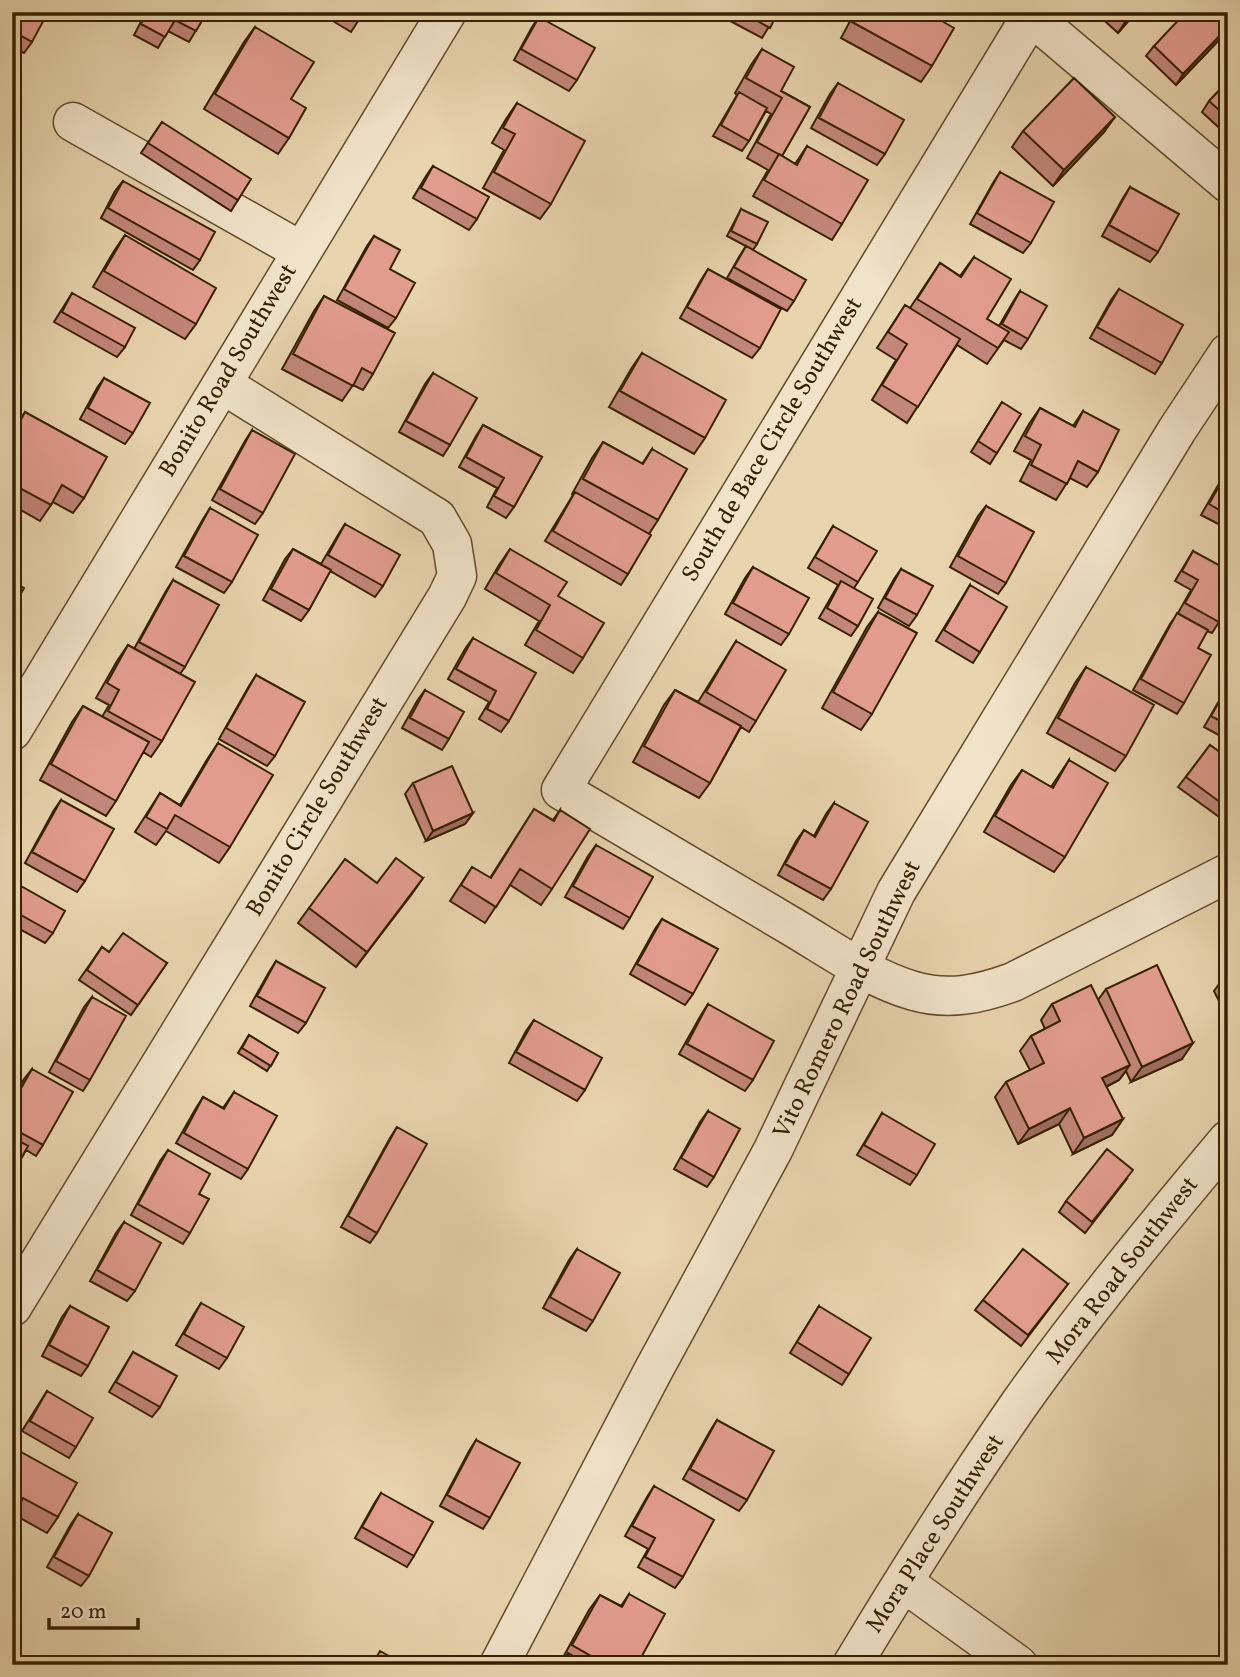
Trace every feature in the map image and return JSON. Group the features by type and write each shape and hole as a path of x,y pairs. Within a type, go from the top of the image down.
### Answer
{"street":[{"name":"Bonito Road Southwest","path":"12,731 447,12"},
{"name":"South de Bace Circle Southwest","path":"859,966 561,790 1031,16 1228,183"},
{"path":"73,122 301,251"},
{"name":"Vito Romero Road Southwest","path":"499,1665 653,1371 774,1150 896,892 1177,430 1228,354"},
{"name":"Bonito Circle Southwest","path":"12,1307 457,576 452,544 437,518 222,384"},
{"path":"859,966 913,991 960,997 983,993 1013,982 1228,873"},
{"name":"Mora Road Southwest","path":"1020,1404 1143,1241 1228,1140"},
{"name":"Mora Place Southwest","path":"852,1665 1020,1404"},
{"path":"903,1582 1018,1665"}],"building":[{"path":"12,12 39,12 46,16 32,42 12,31"},
{"path":"148,12 207,12 196,31 175,20 165,37 141,24"},
{"path":"343,12 364,12 358,21"},
{"path":"741,12 778,12 770,28"},
{"path":"858,12 926,12 954,28 932,66 852,22"},
{"path":"1115,12 1134,12 1125,22"},
{"path":"1186,12 1211,12 1227,28 1183,74 1154,46"},
{"path":"539,17 595,48 577,80 521,49"},
{"path":"255,27 314,62 291,99 306,108 289,138 215,94"},
{"path":"762,49 794,67 781,91 810,107 782,156 757,142 782,98 746,78"},
{"path":"1074,78 1115,117 1064,170 1023,131"},
{"path":"1228,81 1228,118 1209,101"},
{"path":"838,83 904,120 885,154 819,118"},
{"path":"739,92 767,108 749,141 721,125"},
{"path":"517,103 585,141 551,204 494,172 515,134 503,128"},
{"path":"162,122 251,179 238,200 148,143"},
{"path":"807,146 868,180 842,224 764,180 779,154 797,165"},
{"path":"433,166 489,197 477,219 421,188"},
{"path":"1000,172 1054,202 1031,243 977,213"},
{"path":"123,181 215,232 200,260 108,208"},
{"path":"1130,187 1179,214 1158,252 1109,225"},
{"path":"741,209 768,222 757,244 731,231"},
{"path":"125,235 216,288 196,324 104,271"},
{"path":"374,236 400,250 390,269 415,283 396,318 344,289"},
{"path":"746,246 806,280 794,301 734,267"},
{"path":"974,257 1011,279 987,319 1009,332 998,348 917,299 940,263 961,277"},
{"path":"708,269 781,309 760,348 687,307"},
{"path":"1119,289 1183,325 1162,363 1097,327"},
{"path":"1020,291 1047,306 1028,339 1002,324"},
{"path":"72,293 135,328 125,347 62,312"},
{"path":"324,296 395,333 373,374 362,368 353,386 293,354"},
{"path":"905,305 960,339 918,407 882,385 907,344 888,332"},
{"path":"642,353 726,400 705,438 620,391"},
{"path":"433,373 477,398 450,445 406,421"},
{"path":"104,378 150,403 133,433 88,408"},
{"path":"1002,402 1021,414 997,453 978,441"},
{"path":"1040,408 1075,427 1083,411 1119,430 1098,472 1078,461 1067,484 1031,465 1041,445 1025,436"},
{"path":"25,412 107,457 84,498 62,485 51,505 12,484 12,436"},
{"path":"483,425 542,457 514,507 494,496 504,478 466,457"},
{"path":"252,430 295,454 263,513 220,489"},
{"path":"603,442 643,464 652,449 687,469 658,520 583,479"},
{"path":"1228,470 1228,515 1209,504"},
{"path":"575,492 651,535 628,574 553,531"},
{"path":"986,506 1034,532 1006,583 958,556"},
{"path":"210,508 258,535 232,582 184,556"},
{"path":"345,524 400,555 383,586 328,555"},
{"path":"833,526 877,551 858,582 815,557"},
{"path":"293,549 331,570 309,610 271,589"},
{"path":"510,549 567,582 558,596 604,623 583,658 536,630 550,605 496,573"},
{"path":"1193,551 1228,570 1228,607 1219,622 1185,603 1198,580 1182,571"},
{"path":"753,567 809,598 789,634 733,603"},
{"path":"901,569 933,586 917,615 885,598"},
{"path":"173,580 219,605 185,667 139,642"},
{"path":"12,581 24,588 12,609"},
{"path":"841,581 873,599 858,626 827,608"},
{"path":"970,585 1007,607 980,652 944,630"},
{"path":"878,612 917,633 872,714 833,692"},
{"path":"1177,613 1208,630 1198,648 1211,655 1184,703 1141,679"},
{"path":"473,638 536,673 509,721 487,709 496,691 456,669"},
{"path":"736,641 786,670 756,721 706,692"},
{"path":"128,645 195,682 162,741 108,711 119,690 107,683"},
{"path":"1086,667 1154,705 1126,756 1058,718"},
{"path":"256,675 305,702 275,756 226,728"},
{"path":"1228,686 1228,725 1211,716"},
{"path":"425,690 464,712 449,739 410,718"},
{"path":"675,690 741,726 710,783 644,746"},
{"path":"83,706 149,742 116,801 51,764"},
{"path":"218,743 273,775 230,847 175,815 167,829 146,817 160,793 181,806"},
{"path":"1210,745 1228,758 1228,808 1186,777"},
{"path":"1069,760 1108,783 1065,857 995,816 1022,770 1053,788"},
{"path":"452,766 473,813 433,831 413,783"},
{"path":"61,800 114,829 85,881 32,852"},
{"path":"834,803 868,822 831,889 785,864 804,830 815,837"},
{"path":"534,809 554,821 560,810 590,829 552,889 520,869 496,907 461,885 472,867 491,878"},
{"path":"596,845 653,877 630,918 573,886"},
{"path":"396,858 423,878 367,952 309,908 345,859 377,883"},
{"path":"12,881 65,911 53,933 12,910"},
{"path":"662,919 718,949 693,994 637,964"},
{"path":"123,933 167,963 138,1005 87,970 102,947 109,952"},
{"path":"276,961 325,988 306,1023 257,996"},
{"path":"1157,965 1193,1043 1142,1067 1106,989"},
{"path":"1228,978 1228,993 1222,980"},
{"path":"1091,985 1130,1065 1102,1078 1123,1119 1084,1138 1070,1108 1029,1129 1006,1082 1044,1063 1031,1036 1060,1021 1052,1004"},
{"path":"92,997 126,1016 90,1080 56,1061"},
{"path":"708,1004 774,1041 753,1080 687,1044"},
{"path":"534,1020 602,1058 585,1090 516,1052"},
{"path":"249,1035 278,1053 271,1066 242,1048"},
{"path":"32,1069 73,1092 43,1145 12,1128 12,1104"},
{"path":"234,1092 277,1116 248,1169 184,1133 203,1097 224,1109"},
{"path":"708,1111 740,1129 714,1177 681,1158"},
{"path":"882,1113 935,1144 917,1175 864,1145"},
{"path":"397,1127 427,1144 377,1233 348,1216"},
{"path":"12,1137 28,1146 12,1175"},
{"path":"1107,1149 1133,1170 1092,1222 1066,1201"},
{"path":"168,1150 210,1174 199,1194 209,1199 190,1233 138,1204"},
{"path":"124,1222 161,1243 135,1291 97,1270"},
{"path":"577,1249 620,1273 593,1321 550,1297"},
{"path":"1023,1249 1068,1284 1028,1335 983,1300"},
{"path":"201,1303 244,1327 227,1358 184,1334"},
{"path":"70,1306 109,1327 88,1366 49,1345"},
{"path":"819,1306 871,1338 849,1374 797,1342"},
{"path":"133,1352 177,1376 160,1407 116,1382"},
{"path":"47,1391 93,1418 76,1447 30,1421"},
{"path":"717,1420 774,1451 747,1500 690,1469"},
{"path":"476,1440 520,1463 490,1518 447,1495"},
{"path":"12,1447 77,1483 58,1517 23,1498 17,1509 12,1507"},
{"path":"654,1486 714,1520 683,1577 645,1557 655,1538 632,1526"},
{"path":"381,1493 433,1522 414,1556 362,1527"},
{"path":"78,1514 112,1533 89,1576 54,1557"},
{"path":"12,1540 18,1543 12,1554"},
{"path":"629,1594 665,1614 637,1665 607,1665 572,1645 600,1595 622,1607"},
{"path":"380,1651 405,1665 372,1665"},
{"path":"568,1653 589,1665 562,1665"}]}
